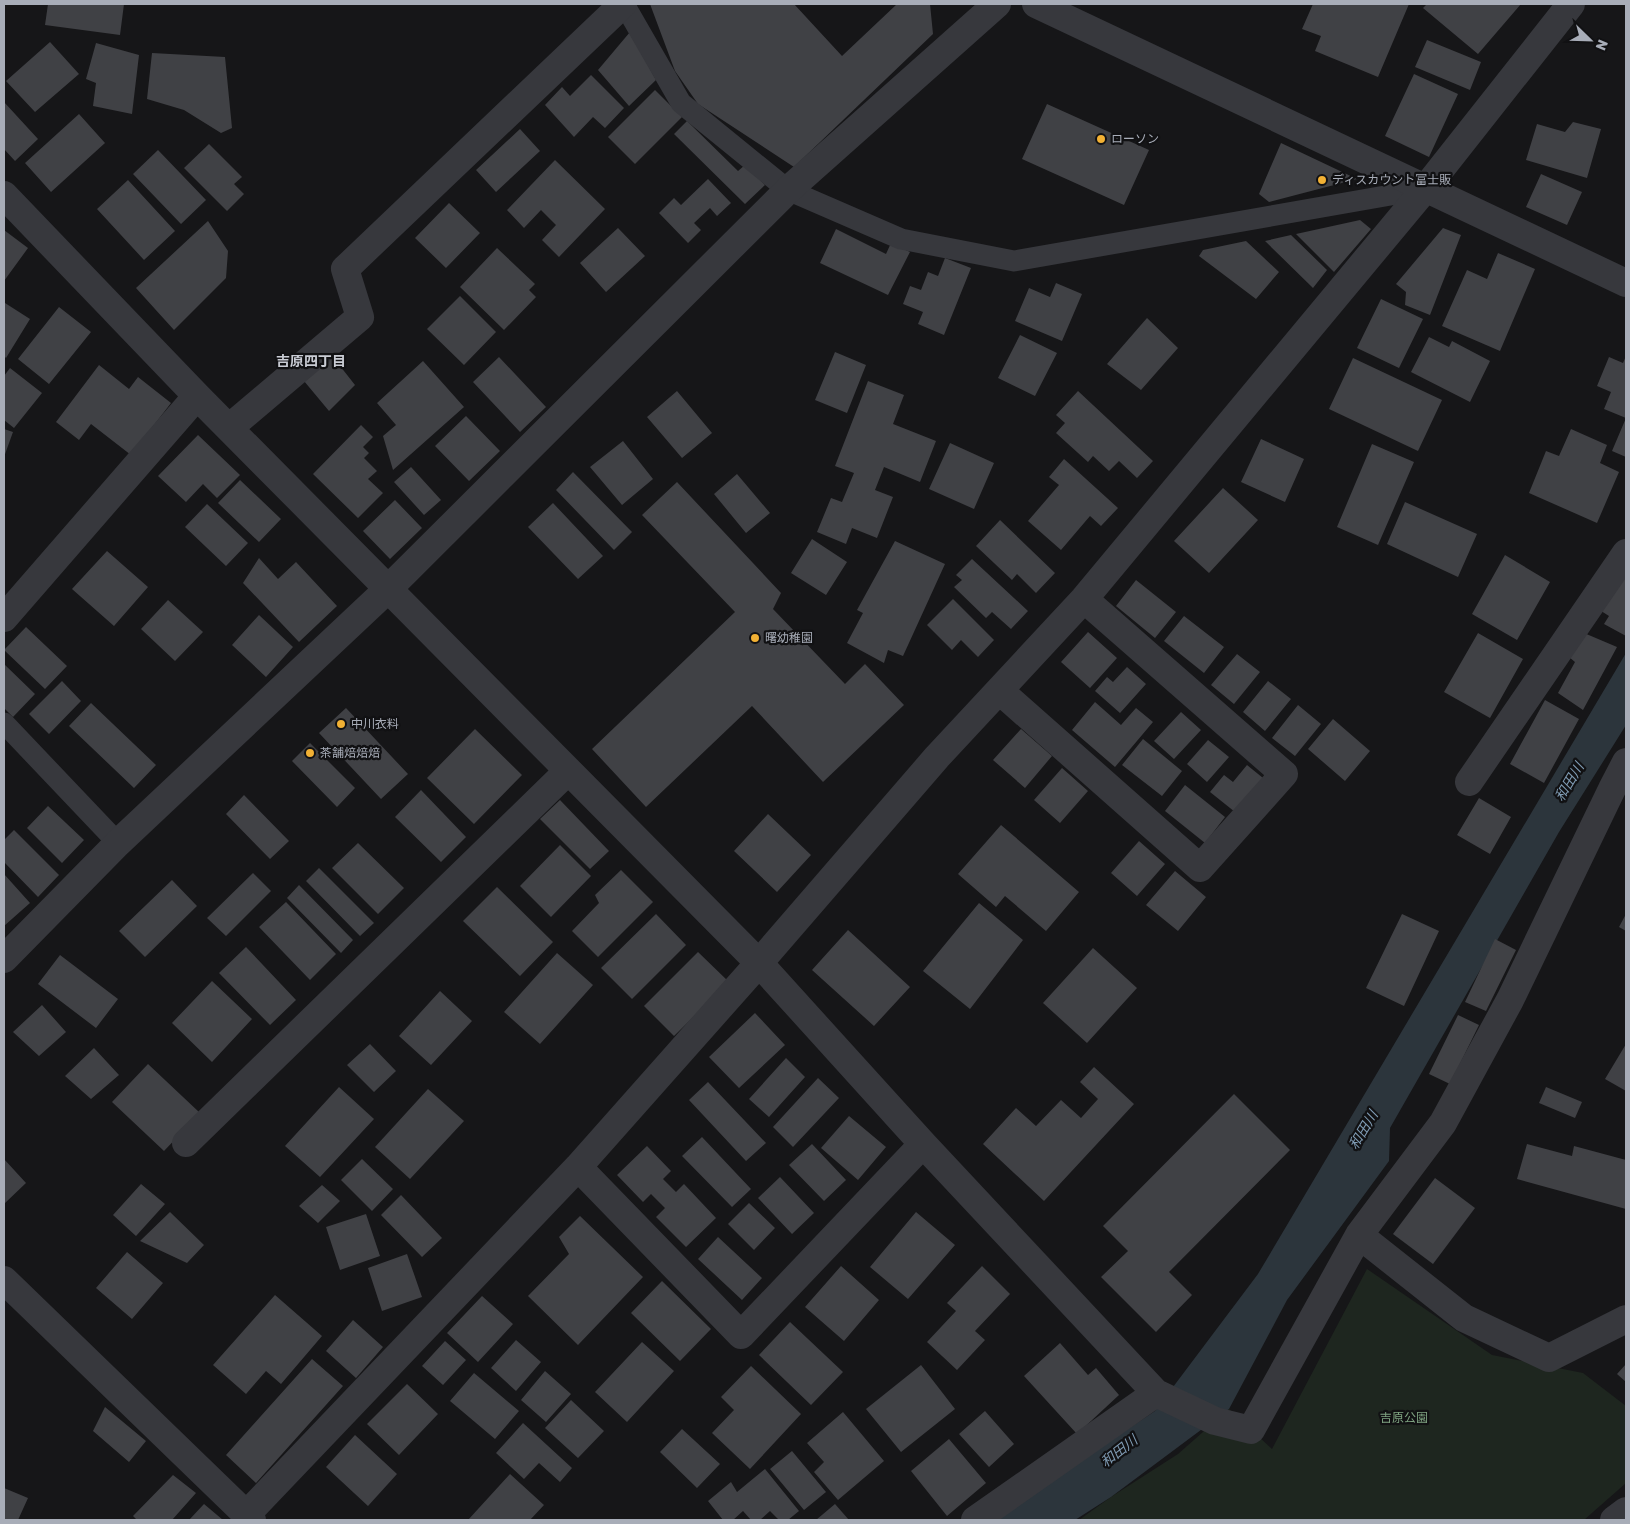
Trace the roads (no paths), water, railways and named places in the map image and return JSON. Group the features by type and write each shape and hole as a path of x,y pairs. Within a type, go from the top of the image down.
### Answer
{"street":[{"path":"229,428 360,317 344,269 624,4"},
{"path":"4,959 118,843 388,588 788,190 997,4"},
{"path":"1036,4 1626,284"},
{"path":"4,1280 249,1518 578,1167 759,963 937,757 1084,599 1425,189 1571,4"},
{"path":"4,195 197,396 759,963 923,1144 1156,1393 1215,1420 1252,1430 1359,1235 1442,1123 1510,1000 1619,793 1626,762"},
{"path":"4,618 197,396"},
{"path":"1468,782 1626,553"},
{"path":"1000,691 1200,868 1284,774 1084,599"},
{"path":"186,1143 568,771"},
{"path":"578,1167 741,1335 923,1144"},
{"path":"1359,1235 1464,1318 1549,1358 1626,1319"},
{"path":"975,1520 1156,1393"},
{"path":"1614,1520 1626,1511"}],"lane":[{"path":"624,4 681,103 788,190 901,240 1014,261 1425,189"},
{"path":"4,723 118,843"}],"water":[{"name":"和田川","path":"1626,653 1626,725 1559,832 1390,1128 1389,1161 1287,1300 1229,1409 1111,1497 1075,1520 991,1520 1155,1411 1258,1274"}],"place":[{"name":"ローソン","path":"1101,139"},
{"name":"ディスカウント富士販","path":"1322,180"},
{"name":"曙幼稚園","path":"755,638"},
{"name":"中川衣料","path":"341,724"},
{"name":"茶舗焙焙焙","path":"310,753"}],"district":[{"name":"吉原四丁目","path":"311,361"}],"park label":[{"name":"吉原公園","path":"1404,1418"}]}
